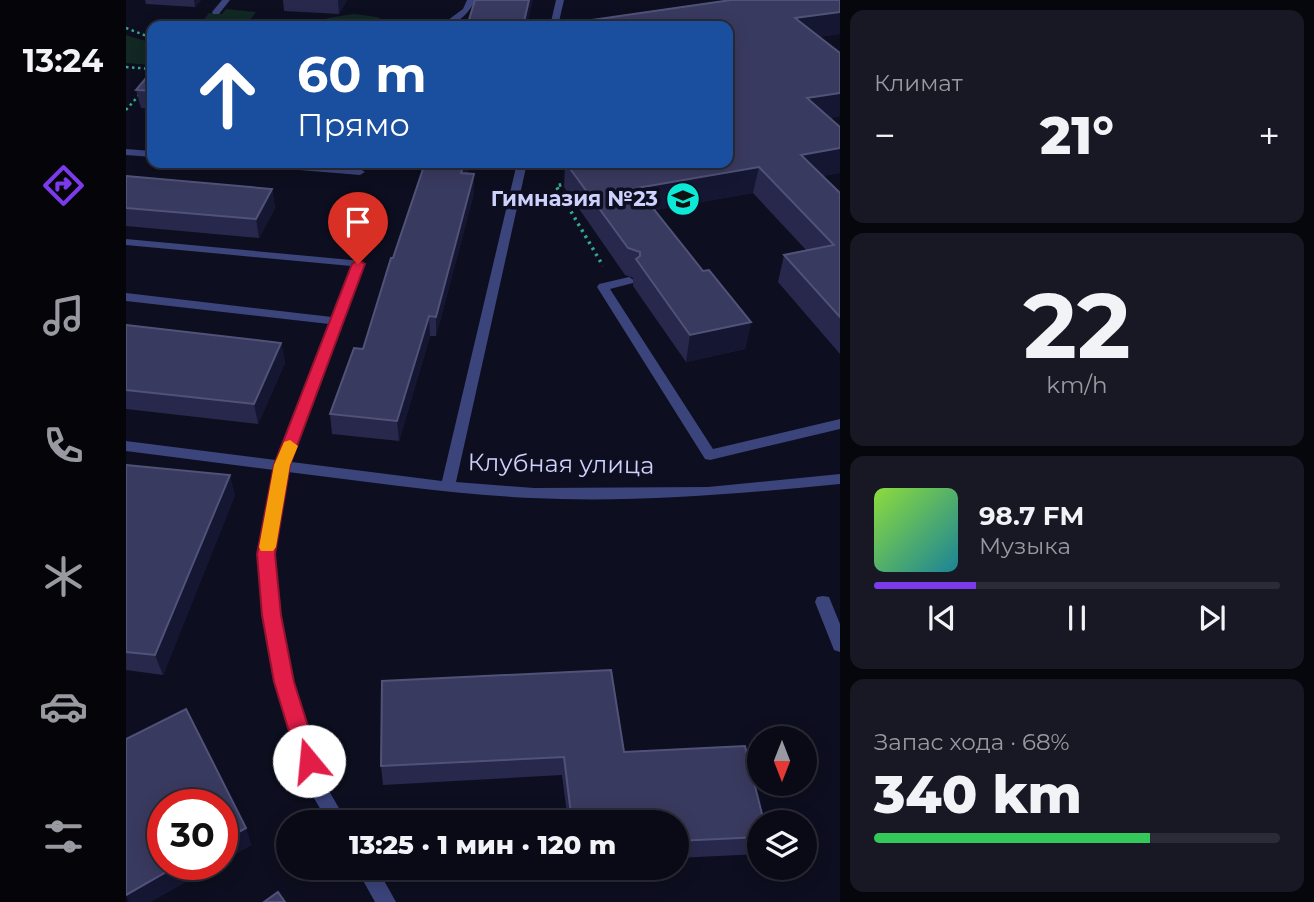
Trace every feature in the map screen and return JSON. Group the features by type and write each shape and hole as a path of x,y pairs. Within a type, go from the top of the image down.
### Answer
{"street":[{"path":"216,12 226,0"},
{"path":"451,21 467,10 471,0"},
{"path":"555,21 559,0"},
{"path":"126,152 147,154"},
{"path":"312,168 360,172"},
{"path":"449,487 522,168"},
{"path":"126,242 358,264 282,465 266,554 272,615 284,682 317,788 331,810"},
{"path":"629,281 603,287 710,455 840,424"},
{"path":"126,297 336,321"},
{"name":"Клубная улица","path":"126,446 449,487 534,493 708,492 840,479"},
{"path":"823,602 840,645"},
{"path":"373,880 386,902"}],"path":[{"path":"126,29 147,36"},
{"path":"126,67 147,69"},
{"path":"126,110 144,90"},
{"path":"580,181 556,186 614,284"}],"green space":[{"path":"226,9 256,12 249,21 203,21 209,13 222,14"},
{"path":"354,14 377,17 385,21 322,21"},
{"path":"126,35 147,41 147,65 126,63"}],"building":[{"path":"475,0 529,0 524,21 469,21"},
{"path":"731,0 840,0 840,12 795,18 840,53 840,93 807,98 840,127 840,148 801,155 840,193 840,317 784,255 834,245 759,167 637,188 703,271 709,270 751,322 690,335 636,259 640,252 628,248 570,168 733,168 733,21 592,20"},
{"path":"147,77 147,91 136,90"},
{"path":"423,168 462,168 461,173 474,174 436,317 429,316 397,421 330,414 354,348 363,349"},
{"path":"126,176 272,189 256,219 126,208"},
{"path":"126,325 281,343 254,404 126,390"},
{"path":"126,465 230,475 155,655 126,652"},
{"path":"611,670 624,752 745,746 747,796 758,796 761,810 747,810 747,838 689,840 689,810 571,810 564,757 381,766 382,681"},
{"path":"186,709 226,789 147,789 147,880 152,880 126,895 126,739"},
{"path":"238,812 246,828 238,832"},
{"path":"278,892 285,902 264,902"}],"slow traffic":[{"path":"267,547 282,465 290,446"}],"place":[{"name":"Гимназия №23","path":"683,199"}],"route":[{"path":"309,761 284,682 272,615 266,554 282,465 358,264"}]}
